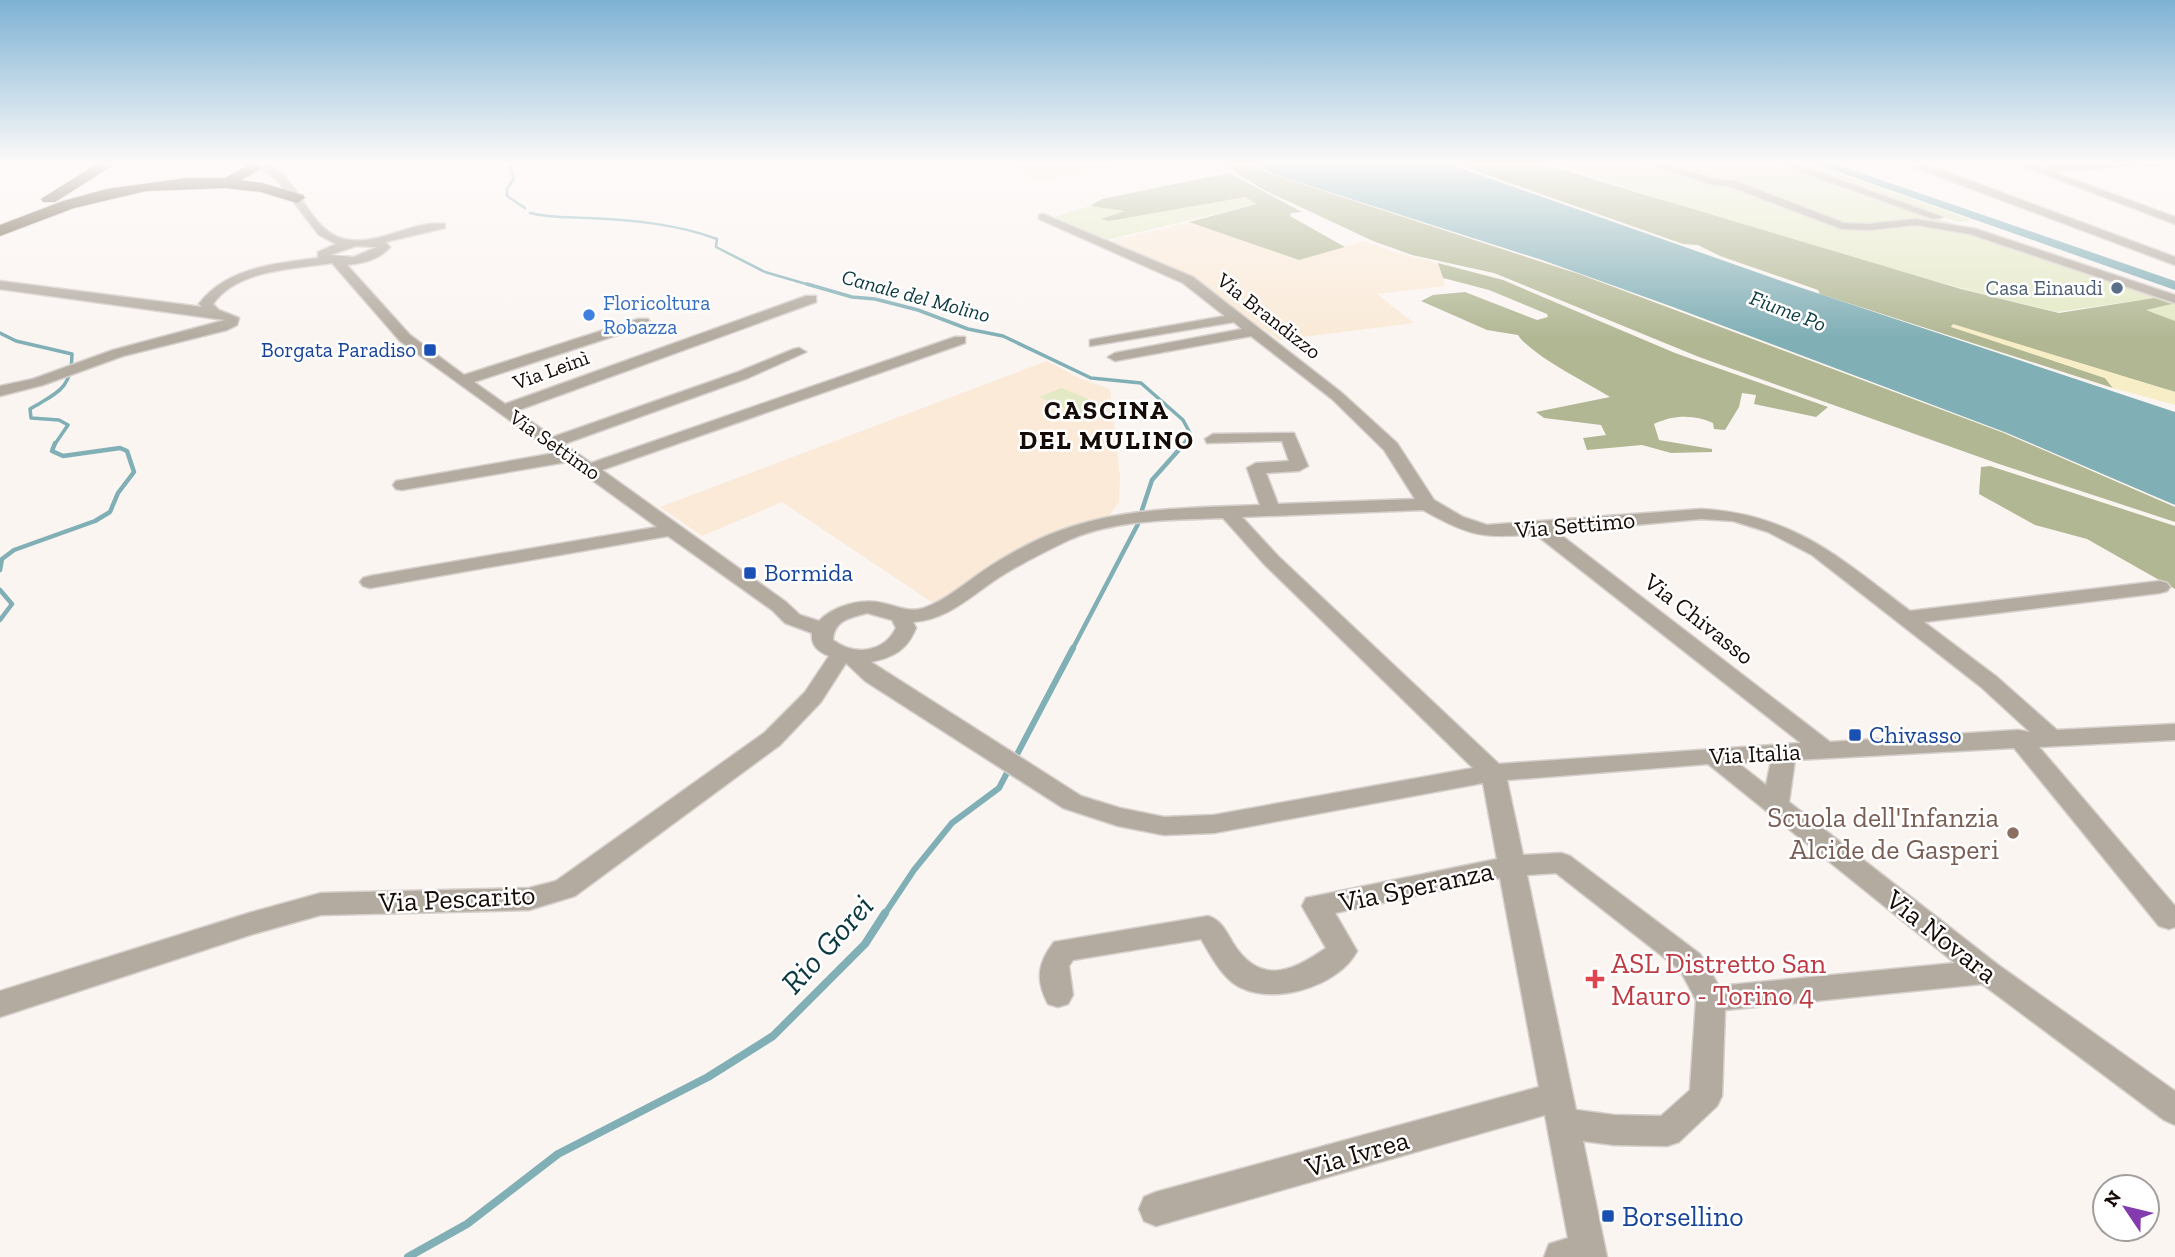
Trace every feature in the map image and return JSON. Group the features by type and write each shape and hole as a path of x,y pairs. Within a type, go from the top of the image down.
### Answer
{"highway":[{"path":"0,230 15,221"},
{"path":"0,230 24,221"}],"street":[{"name":"Via Settimo","path":"314,221 351,280 405,338 462,381 652,513 671,530 779,606 783,613 794,621 834,640"},
{"name":"Via Brandizzo","path":"1054,221 1188,280 1337,396 1391,447 1427,504"},
{"path":"1828,221 1842,226 1868,227 1916,222 1972,231"},
{"path":"1943,221 2173,297"},
{"path":"2067,221 2175,261"},
{"path":"337,256 356,242 377,243 442,226"},
{"path":"211,309 209,296 219,287 295,264 379,252 383,249 377,243"},
{"path":"0,285 185,311 211,309 232,318 232,322 0,391"},
{"name":"Via Leinì","path":"503,410 811,299"},
{"path":"1095,343 1236,318"},
{"path":"462,381 643,322"},
{"path":"1115,357 1253,331"},
{"path":"589,469 960,340"},
{"path":"551,443 743,375 799,352"},
{"path":"1213,439 1288,436 1299,466 1256,468 1271,510"},
{"path":"402,485 570,456"},
{"path":"903,622 899,643 879,654 834,640 866,607 891,611 903,622 936,618 946,606 993,573 1065,535 1133,517 1427,504"},
{"name":"Via Settimo","path":"1427,504 1455,521 1485,531 1542,530 1701,514 1734,516 1760,523 1819,551 1989,682 2050,737"},
{"path":"1229,513 1277,566 1493,773"},
{"path":"370,582 671,530"},
{"name":"Via Chivasso","path":"1542,530 1825,750"},
{"path":"1905,618 2160,587"},
{"name":"Via Italia","path":"834,640 873,676 891,685 1033,779 1084,806 1118,817 1176,825 1214,824 1493,773 1713,756 2050,737"},
{"name":"Via Pescarito","path":"0,1004 236,928 321,904 529,899 565,890 772,739 813,697 834,640"},
{"path":"879,654 891,685"},
{"path":"2050,737 2170,734"},
{"path":"2018,738 2173,918"},
{"path":"1776,806 1785,752"},
{"name":"Via Novara","path":"1713,756 1987,972 2175,1110"},
{"name":"Via Speranza","path":"1493,773 1560,1110 1580,1256"},
{"name":"Via Speranza","path":"1058,995 1054,964 1064,950 1208,927 1226,956 1244,975 1267,983 1307,977 1343,951 1316,906 1511,866 1561,863 1690,962 1710,999"},
{"path":"1560,1110 1614,1130 1667,1131 1706,1096 1710,999 1987,972"},
{"name":"Via Ivrea","path":"1156,1209 1560,1110"}],"shaded area":[{"path":"1189,222 1299,260 1365,241 1394,252 1438,263 1445,286 1377,294 1414,323 1279,340 1191,280 1110,241"},
{"path":"1047,361 1079,378 1110,389 1120,477 1119,502 1106,520 1077,524 1051,537 979,574 936,605 782,502 702,536 660,507"}],"green space":[{"path":"1062,221 1188,221 1106,240"},
{"path":"1298,221 1345,247 1299,260 1189,222"},
{"path":"1329,221 1415,221 1579,274 2004,433 2175,507 2175,522 1999,464 1699,357 1494,273 1412,255"},
{"path":"1617,221 1732,221 1961,289 2059,313 2154,298 2172,304 2146,310 2175,321 2175,392 1951,326 2105,378 2113,388 1820,294 1818,290 1720,256 1698,245 1683,244"},
{"path":"1729,221 1944,221 2175,301 2175,321 2145,310 2154,298 2057,312 1825,250"},
{"path":"1438,263 1503,280 1675,353 1828,407 1816,417 1754,404 1756,395 1742,393 1739,407 1725,430 1714,429 1713,423 1691,417 1676,417 1654,424 1659,440 1712,449 1712,452 1671,453 1642,445 1587,450 1583,438 1606,435 1601,425 1544,418 1536,412 1610,397 1547,360 1518,335 1487,330 1421,301 1433,295 1465,292 1537,320 1548,317 1547,314 1489,290 1443,278"},
{"path":"1061,388 1106,406 1083,417 1039,397"},
{"path":"1990,466 2175,526 2175,589 2087,539 2035,525 1979,494 1981,467"}],"sand":[{"path":"1953,324 2175,392 2175,405 2113,388 2105,378 1951,327"}],"water":[{"name":"Fiume Po","path":"1419,221 1610,221 1793,285 2175,412 2175,505 2007,433 1542,260"},
{"path":"1977,221 2000,221 2175,281 2175,290"}],"waterway":[{"name":"Canale del Molino","path":"623,221 670,226 717,239 716,247 765,272 813,286"},
{"name":"Canale del Molino","path":"807,284 852,297 875,299 918,310 968,329 1003,336 1091,378 1141,383 1183,420 1190,433 1184,444"},
{"path":"0,333 16,341 72,354 66,383 55,394 30,409 31,418 59,420 68,425 55,444"},
{"path":"0,570 2,559 14,550 95,521 110,512 118,493 134,472 127,451 120,448 63,456 52,451 55,443"},
{"name":"Canale del Molino","path":"1142,510 1152,480 1185,443"},
{"name":"Rio Gorei","path":"1072,650 1138,524"},
{"path":"0,590 12,604 0,620"},
{"name":"Rio Gorei","path":"1014,760 1073,648"},
{"name":"Rio Gorei","path":"884,915 914,870 952,823 999,788 1009,769"},
{"name":"Rio Gorei","path":"408,1257 467,1224 558,1154 708,1077 773,1036 865,944 885,913"}],"place":[{"name":"Casa Einaudi","path":"2117,288"},
{"name":"Floricoltura Robazza","path":"589,315"},
{"name":"Borgata Paradiso","path":"430,350"},
{"name":"Bormida","path":"750,573"},
{"name":"Chivasso","path":"1855,735"},
{"name":"Scuola dell'Infanzia Alcide de Gasperi","path":"2013,833"},
{"name":"ASL Distretto San Mauro - Torino 4","path":"1595,979"},
{"name":"Borsellino","path":"1608,1216"}],"district":[{"name":"CASCINA DEL MULINO","path":"1107,425"}]}
